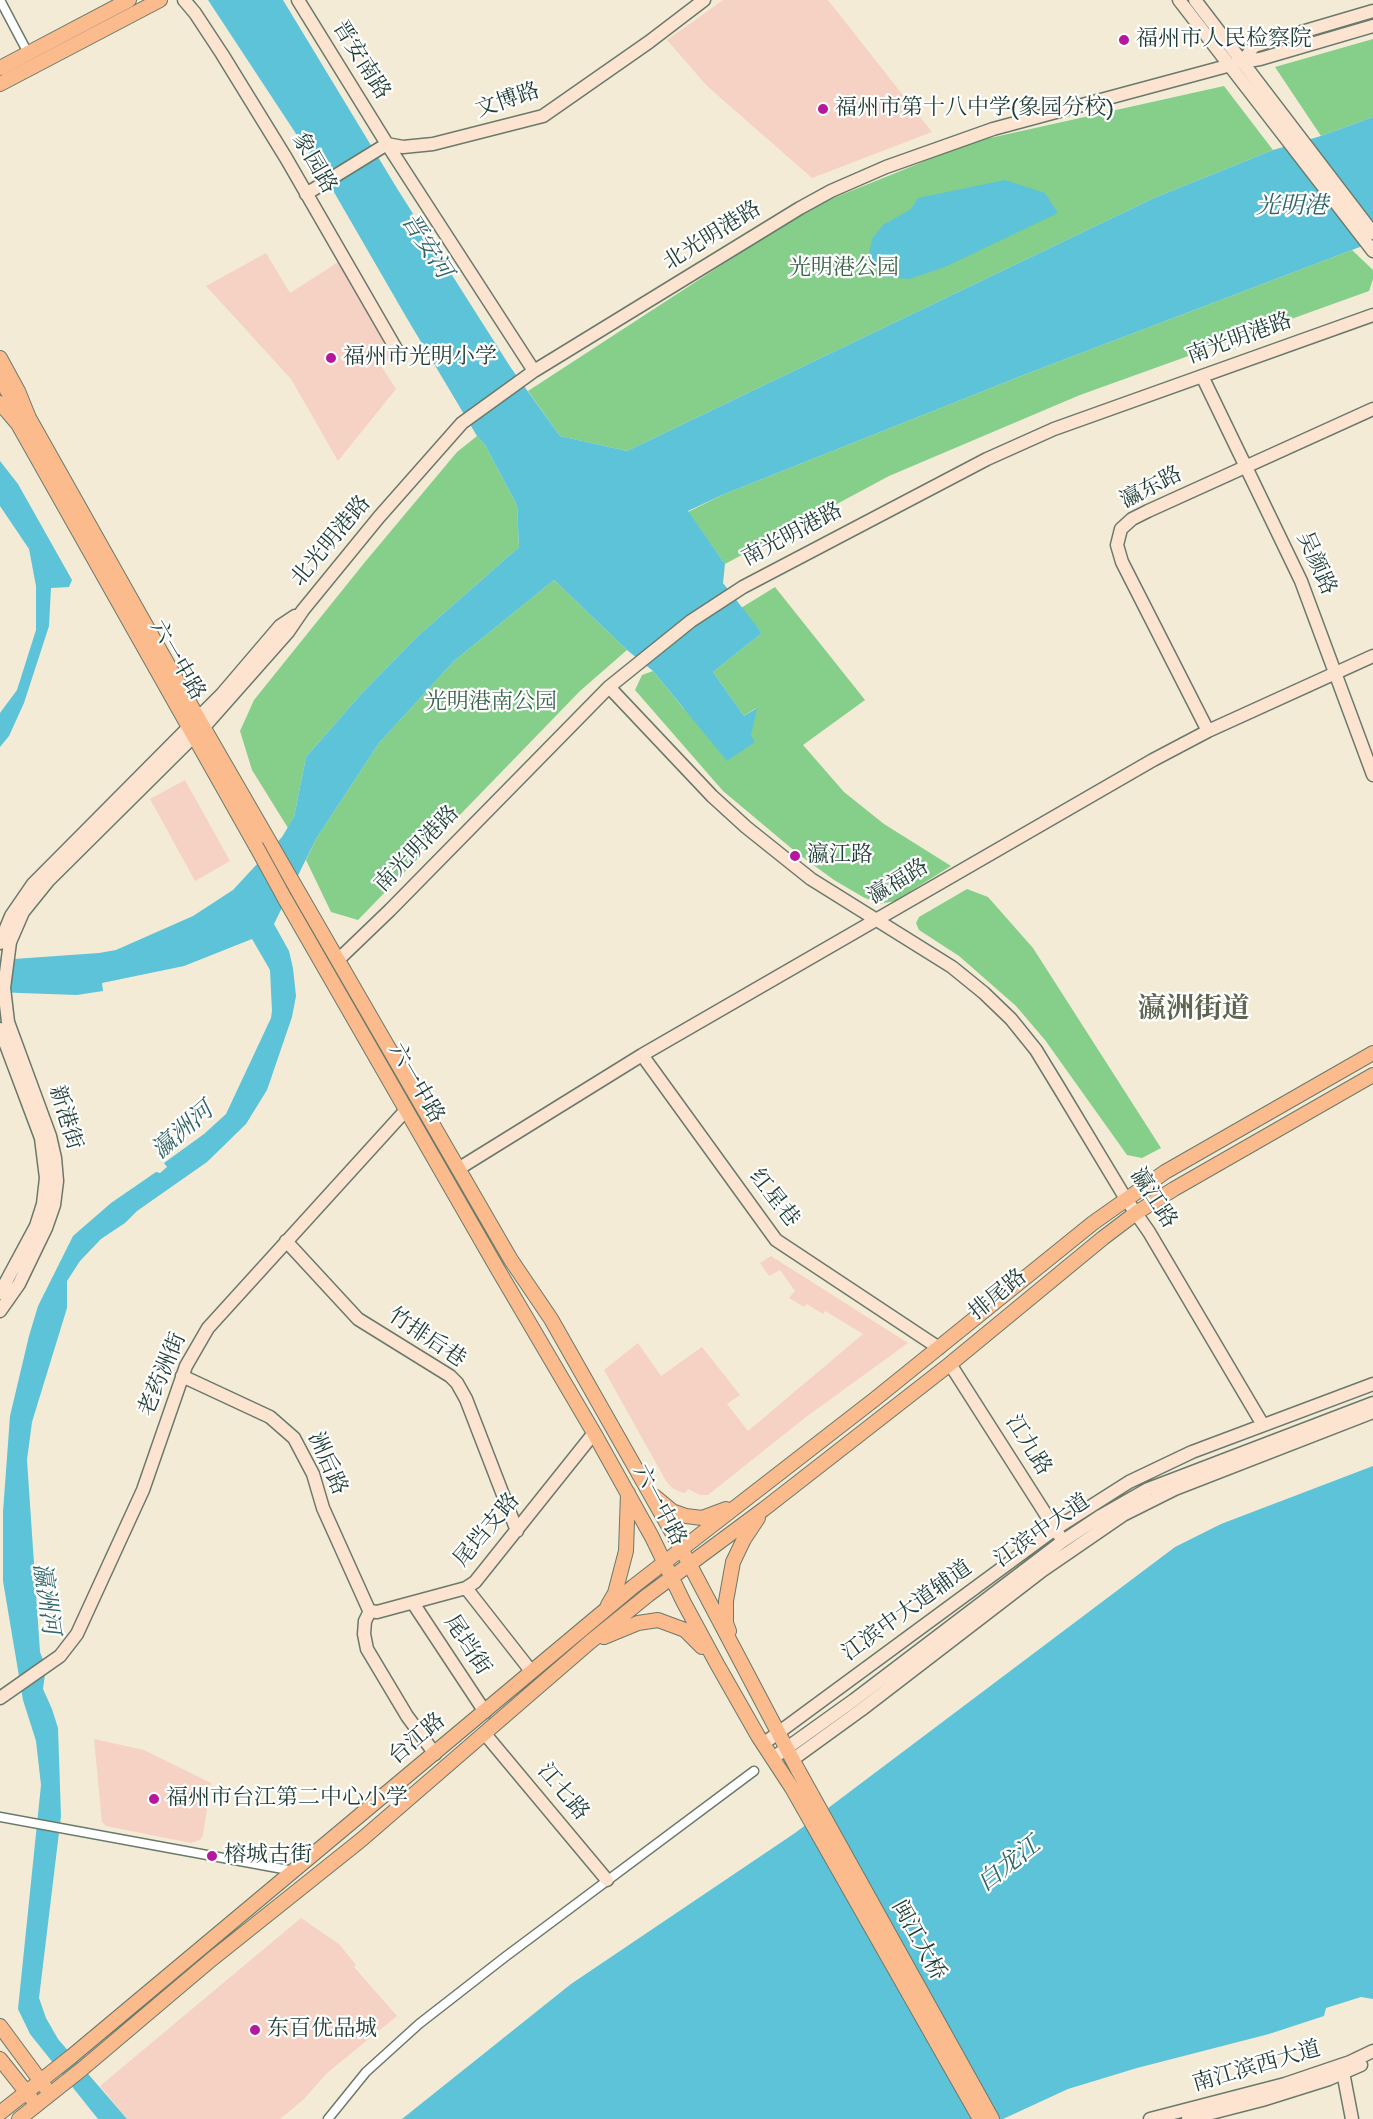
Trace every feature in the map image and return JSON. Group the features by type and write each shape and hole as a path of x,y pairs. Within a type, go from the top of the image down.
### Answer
{"main road":[{"path":"0,68 129,0"},
{"path":"0,84 160,0"},
{"name":"六一中路","path":"0,358 18,391 23,421 196,727 285,899 628,1493 670,1577 763,1744 799,1785"},
{"path":"0,379 4,398 23,421"},
{"name":"六一中路","path":"196,727 265,831 511,1260 551,1319 738,1653 789,1754 799,1785"},
{"name":"排尾路","path":"682,1550 1126,1199 1165,1172 1373,1053"},
{"name":"排尾路","path":"670,1577 764,1509 950,1364 1136,1213 1373,1075"},
{"path":"645,1486 672,1510 698,1518 714,1515 754,1494"},
{"path":"599,1616 615,1593 626,1551 628,1493"},
{"path":"738,1653 726,1623 729,1577 737,1551 764,1509"},
{"name":"台江路","path":"40,2081 435,1754 531,1671 682,1550"},
{"name":"台江路","path":"51,2094 212,1959 361,1840 590,1642 670,1577"},
{"path":"590,1642 638,1623 658,1620 685,1630 717,1664"},
{"name":"闽江大桥","path":"799,1785 980,2119"},
{"name":"闽江大桥","path":"799,1785 992,2119"},
{"path":"0,2026 51,2094 19,2119"},
{"path":"0,2059 37,2104"},
{"path":"0,2113 40,2081"}],"street":[{"path":"0,0 28,53"},
{"name":"象园路","path":"184,0 222,54 399,354"},
{"name":"晋安南路","path":"298,0 387,144 534,371"},
{"name":"文博路","path":"387,144 403,147 433,144 543,116 649,42 704,0"},
{"path":"1179,0 1236,64 1371,243"},
{"path":"1196,0 1236,64"},
{"name":"北光明港路","path":"1236,64 1254,46 1373,11"},
{"name":"北光明港路","path":"196,727 280,626 303,610 394,500 462,423 534,371 800,208 860,177 993,129 1260,59 1373,26"},
{"path":"306,194 387,144"},
{"name":"南光明港路","path":"339,959 609,687 659,645 743,586 1024,441 1083,417 1373,315"},
{"name":"吴颜路","path":"1202,376 1301,581 1373,775"},
{"name":"瀛东路","path":"1208,731 1122,562 1117,545 1118,536 1132,519 1373,408"},
{"name":"瀛福路","path":"458,1169 642,1055 954,874 1208,731 1373,656"},
{"name":"瀛江路","path":"609,687 712,796 746,827 811,879 952,967 1011,1019 1042,1060 1263,1425"},
{"path":"3,942 11,916 33,884 196,727"},
{"name":"新港街","path":"0,1311 19,1284 46,1228 54,1205 57,1173 52,1143 10,1030 5,999 3,942"},
{"name":"新港街","path":"0,1029 41,1138 46,1178 43,1204 36,1226 0,1293"},
{"name":"红星巷","path":"642,1055 772,1237 939,1348"},
{"name":"老药洲街","path":"0,1698 46,1667 69,1647 81,1626 143,1490 182,1376 194,1349 214,1319 406,1110"},
{"name":"竹排后巷","path":"286,1241 358,1319 450,1376 457,1383 466,1399 517,1531"},
{"name":"江九路","path":"950,1364 1066,1546"},
{"name":"洲后路","path":"182,1376 270,1417 294,1438 313,1474 322,1508 370,1611"},
{"name":"江滨中大道辅道","path":"763,1744 775,1727 1055,1529 1147,1471 1373,1384"},
{"name":"江滨中大道","path":"773,1758 789,1754 861,1710 1099,1517 1148,1489 1373,1403"},
{"name":"江滨中大道","path":"1066,1546 1175,1489 1373,1412"},
{"name":"尾垱支路","path":"370,1611 383,1612 466,1588 479,1578 594,1433"},
{"path":"466,1588 531,1671"},
{"name":"尾垱街","path":"413,1603 484,1712"},
{"path":"370,1611 365,1621 364,1634 368,1649 407,1716 435,1754"},
{"name":"江七路","path":"485,1734 607,1880"},
{"path":"328,2119 355,2085 400,2040 496,1964 754,1770"},
{"path":"0,1817 294,1871"},
{"name":"南江滨西大道","path":"1188,2119 1262,2100 1343,2069 1373,2051"},
{"name":"南江滨西大道","path":"1150,2119 1373,2060"},
{"path":"1343,2069 1352,2119"}],"shaded area":[{"name":"福州市第十八中学(象园分校)","path":"723,0 828,0 932,132 812,178 707,86 667,40"},
{"name":"福州市光明小学","path":"266,253 290,293 340,261 400,352 380,364 396,389 338,461 291,379 206,286"},
{"path":"185,780 230,861 195,881 150,799"},
{"path":"771,1256 908,1343 806,1417 708,1495 700,1495 688,1489 685,1493 680,1492 666,1481 604,1370 638,1343 661,1376 702,1347 740,1395 727,1404 748,1431 863,1334 825,1311 823,1314 807,1304 804,1307 789,1298 795,1291 780,1270 769,1276 760,1263"},
{"name":"福州市台江第二中心小学","path":"94,1739 144,1750 211,1783 203,1835 200,1840 191,1843 106,1826 102,1822"},
{"name":"东百优品城","path":"301,1918 339,1944 356,1965 354,1967 397,2016 327,2073 304,2099 280,2119 127,2119 100,2086"}],"green space":[{"path":"1373,39 1373,117 1321,136 1275,67"},
{"name":"光明港公园","path":"1224,86 1273,150 1154,198 627,451 560,436 528,391 809,208 972,142"},
{"path":"1352,250 1373,270 1369,291 1080,395 889,476 725,564 688,512 722,495 1026,374"},
{"path":"477,436 485,445 517,505 519,547 418,636 363,692 306,757 294,817 288,828 252,770 240,731 254,700 457,452"},
{"name":"光明港南公园","path":"554,580 627,650 580,691 358,920 331,912 306,860 316,839 379,743 454,661"},
{"path":"775,587 865,700 803,745 844,792 884,824 951,866 895,901 879,904 863,897 834,880 797,853 723,791 635,690 642,675 653,671 684,709 755,742 750,736 756,708 744,716 713,672 762,633 741,608"},
{"path":"967,889 988,897 1033,948 1161,1148 1142,1158 1127,1155 1045,1040 1016,1006 959,956 919,930 916,923 919,917"}],"water":[{"path":"208,0 283,0 398,190 511,368 560,436 627,451 1154,198 1273,150 1373,117 1373,242 1026,374 722,495 688,511 725,564 723,583 762,633 713,672 744,716 757,708 751,736 755,742 727,761 653,671 627,650 554,580 454,661 379,743 316,839 274,924 289,951 296,996 292,1017 267,1090 246,1124 207,1162 101,1239 80,1261 67,1281 67,1308 32,1422 27,1460 40,1652 46,1667 43,1689 58,1728 61,1816 39,1998 46,2018 58,2039 127,2119 98,2119 30,2034 18,2009 41,1785 36,1741 23,1700 3,1581 3,1512 10,1416 38,1306 73,1236 111,1203 156,1172 160,1173 167,1167 164,1163 204,1134 226,1114 271,1018 270,970 252,939 184,966 102,983 103,991 77,995 20,993 0,992 0,960 116,950 193,916 233,890 282,837 294,817 306,757 363,692 418,636 519,547 517,505 485,445 477,436 331,187"},
{"path":"1005,180 1045,193 1058,213 945,267 909,279 888,277 876,268 869,254 872,239 883,225 911,209 918,198"},
{"path":"0,461 18,484 72,580 69,587 51,588 49,626 24,703 9,736 0,747 0,713 17,690 36,630 36,586 29,549 0,506"},
{"name":"白龙江","path":"1373,1466 1373,1999 1361,1997 1326,2008 1324,2016 1269,2034 1137,2068 1068,2089 1003,2119 402,2119 571,1984 795,1833 1175,1547 1221,1524"}],"place":[{"name":"福州市人民检察院","path":"1124,40"},
{"name":"福州市第十八中学(象园分校)","path":"823,109"},
{"name":"福州市光明小学","path":"331,358"},
{"name":"瀛江路","path":"795,856"},
{"name":"福州市台江第二中心小学","path":"154,1799"},
{"name":"榕城古街","path":"212,1856"},
{"name":"东百优品城","path":"255,2030"}],"district":[{"name":"瀛洲街道","path":"1194,1011"}],"water label":[{"name":"光明港","path":"1292,208"},
{"name":"晋安河","path":"425,247"},
{"name":"瀛洲河","path":"184,1132"},
{"name":"瀛洲河","path":"44,1599"}]}
